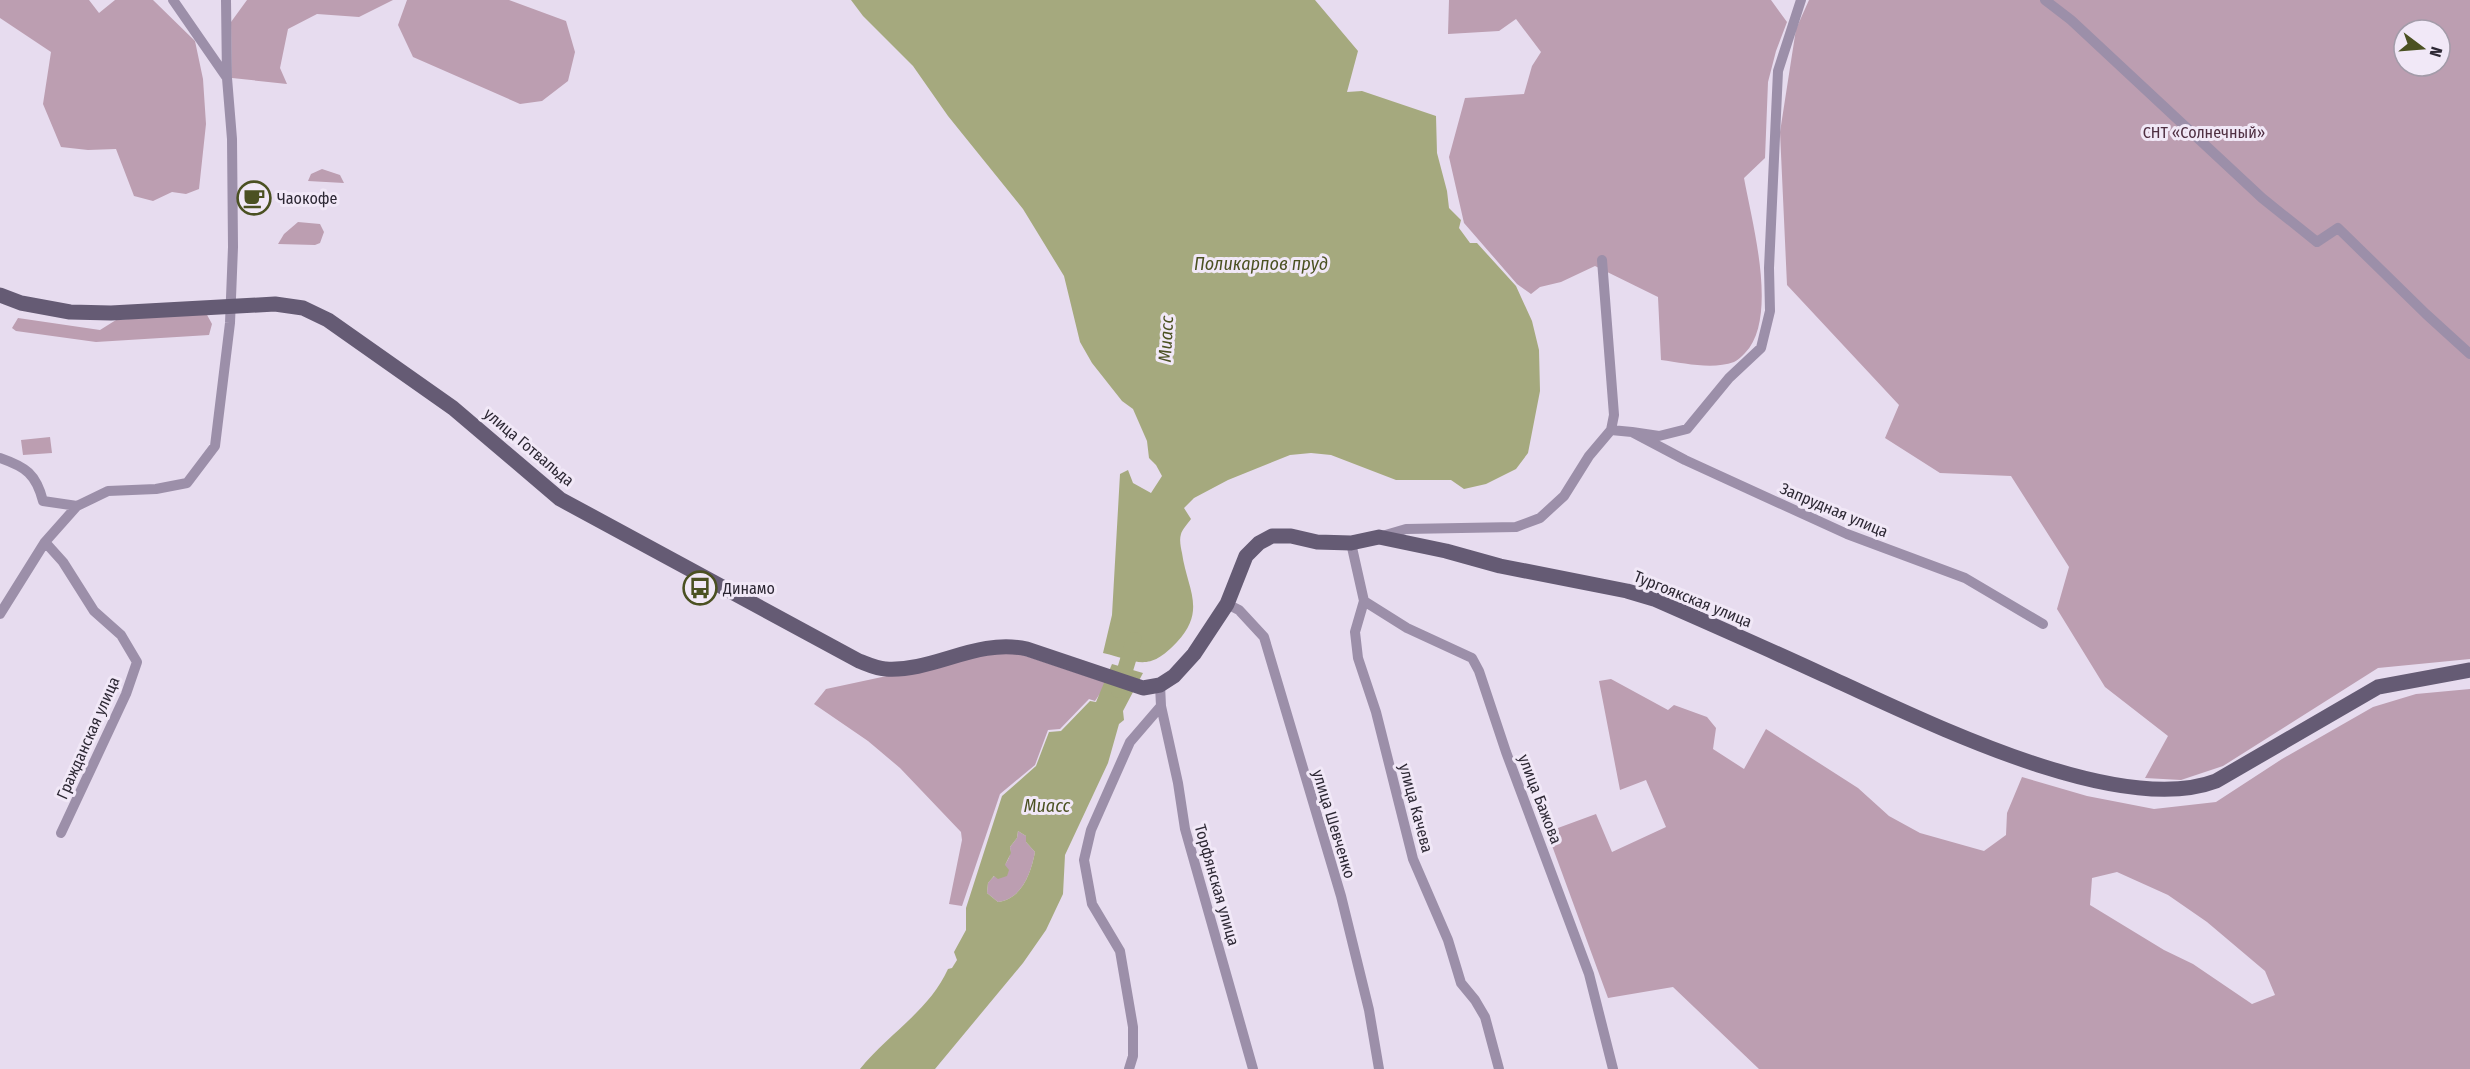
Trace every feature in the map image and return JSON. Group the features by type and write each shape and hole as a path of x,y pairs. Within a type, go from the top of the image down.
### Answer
{"main road":[{"name":"улица Готвальда","path":"0,295 21,303 70,312 111,313 275,304 303,308 328,320 453,408 560,499 859,661 885,669 909,667 994,646 1010,645 1143,688"},
{"name":"Тургоякская улица","path":"1143,688 1160,685 1174,676 1194,654 1227,604 1246,556 1258,543 1272,536 1291,536 1317,542 1351,543 1379,537 1446,551 1500,566 1627,591 1654,599 1943,729 2050,768 2130,787 2197,788 2216,781 2378,687 2470,670"}],"street":[{"path":"173,0 227,78"},
{"path":"0,614 45,542 77,506 108,490 156,489 187,483 214,446 225,380 233,247 232,139 227,78 226,0"},
{"path":"1632,432 1659,436 1687,429 1729,378 1761,348 1770,311 1769,268 1778,71 1801,0"},
{"path":"2045,0 2072,20 2262,198 2317,242 2338,228 2470,354"},
{"path":"1379,537 1406,529 1516,527 1540,518 1564,496 1589,456 1611,430 1614,415 1602,261"},
{"name":"Запрудная улица","path":"1611,430 1632,432 1685,460 1847,534 1965,578 2043,624"},
{"path":"0,458 18,464 31,474 39,486 43,501 77,506"},
{"name":"Гражданская улица","path":"45,542 63,562 94,611 122,635 137,662 126,694 61,833"},
{"name":"улица Качева","path":"1351,543 1364,601 1355,632 1358,658 1376,712 1413,859 1448,940 1461,983 1485,1017 1498,1069"},
{"name":"улица Бажова","path":"1364,601 1407,628 1472,658 1479,671 1506,752 1589,974 1613,1069"},
{"name":"улица Шевченко","path":"1227,604 1239,610 1264,636 1341,896 1370,1010 1379,1069"},
{"name":"Торфянская улица","path":"1160,685 1161,706 1178,783 1185,829 1253,1069"},
{"path":"1129,1069 1133,1056 1133,1027 1119,951 1092,904 1084,860 1091,830 1130,742 1161,706"}],"green space":[{"path":"0,0 89,0 99,13 115,0 153,0 195,41 203,79 206,124 199,189 186,194 172,192 153,201 134,196 116,149 88,150 61,147 43,104 51,52 0,18"},
{"path":"247,0 393,0 359,17 317,14 288,29 280,68 287,84 232,78 231,22"},
{"path":"407,0 509,0 566,21 575,52 568,81 542,101 520,104 413,57 398,25"},
{"path":"1449,0 1771,0 1787,22 1768,82 1765,158 1744,178 1760,269 1762,294 1760,317 1755,337 1745,353 1738,359 1734,362 1707,366 1661,360 1658,297 1595,266 1561,282 1540,287 1531,294 1517,284 1464,223 1449,157 1465,98 1524,94 1532,66 1541,52 1516,19 1499,31 1448,34"},
{"name":"СНТ «Солнечный»","path":"1809,0 2470,0 2470,659 2378,668 2223,766 2181,780 2145,778 2168,736 2105,687 2057,609 2069,567 2011,476 1940,473 1885,438 1899,405 1787,285 1780,132 1796,29"},
{"path":"322,169 340,175 344,183 308,181 311,174"},
{"path":"298,222 320,224 324,232 320,243 315,245 278,244 284,234"},
{"path":"206,313 212,324 209,335 96,342 16,331 12,328 18,318 100,330 116,320"},
{"path":"50,437 52,453 23,455 21,440"},
{"path":"1008,650 1107,683 1095,701 1089,699 1060,729 1048,730 1035,765 1000,794 962,906 949,904 962,840 961,832 900,768 868,741 814,704 826,689"},
{"path":"1611,679 1668,710 1674,705 1707,717 1716,728 1713,749 1744,769 1766,729 1858,788 1889,816 1920,833 1984,851 2006,835 2007,813 2022,777 2087,796 2154,809 2216,802 2282,759 2373,707 2416,694 2470,689 2470,1069 1759,1069 1673,987 1608,998 1547,832 1596,814 1612,852 1666,827 1646,780 1620,790 1599,681","holes":["2117,872 2168,895 2207,922 2265,971 2275,995 2252,1004 2193,964 2164,950 2090,905 2092,878"]},
{"path":"1018,831 1026,836 1026,842 1035,852 1033,860 1028,876 1019,890 1006,900 998,902 987,893 988,883 1009,858 1010,847 1017,838"}],"water":[{"name":"Поликарпов пруд","path":"851,0 1315,0 1358,51 1347,92 1362,91 1436,116 1437,153 1449,208 1461,220 1459,228 1470,243 1477,243 1516,286 1532,321 1539,350 1540,391 1528,453 1516,469 1486,484 1464,489 1451,480 1396,480 1331,455 1311,453 1290,455 1228,480 1194,498 1184,508 1191,519 1180,536 1180,544 1193,599 1191,620 1186,630 1167,652 1150,661 1134,661 1103,653 1112,615 1120,474 1128,470 1133,483 1151,493 1162,476 1149,458 1147,441 1133,409 1122,401 1092,363 1080,342 1064,276 1023,209 948,116 913,66 863,16"},
{"name":"Миасс","path":"1112,664 1143,673 1123,711 1124,720 1119,724 1108,763 1065,855 1063,894 1046,930 1023,963 935,1069 860,1069 919,1010 957,960 954,952 966,930 966,908 1002,796 1036,766 1049,732 1061,731 1090,701 1096,702","holes":["1018,831 1026,836 1026,842 1035,852 1028,876 1013,896 998,902 987,893 988,883 994,876 998,879 1007,876 1009,870 1005,865 1011,853 1010,847 1017,838"]}],"waterway":[{"name":"Миасс","path":"1119,690 1134,640"}],"place":[{"name":"Чаокофе","path":"254,198"},
{"name":"Динамо","path":"700,588"}]}
